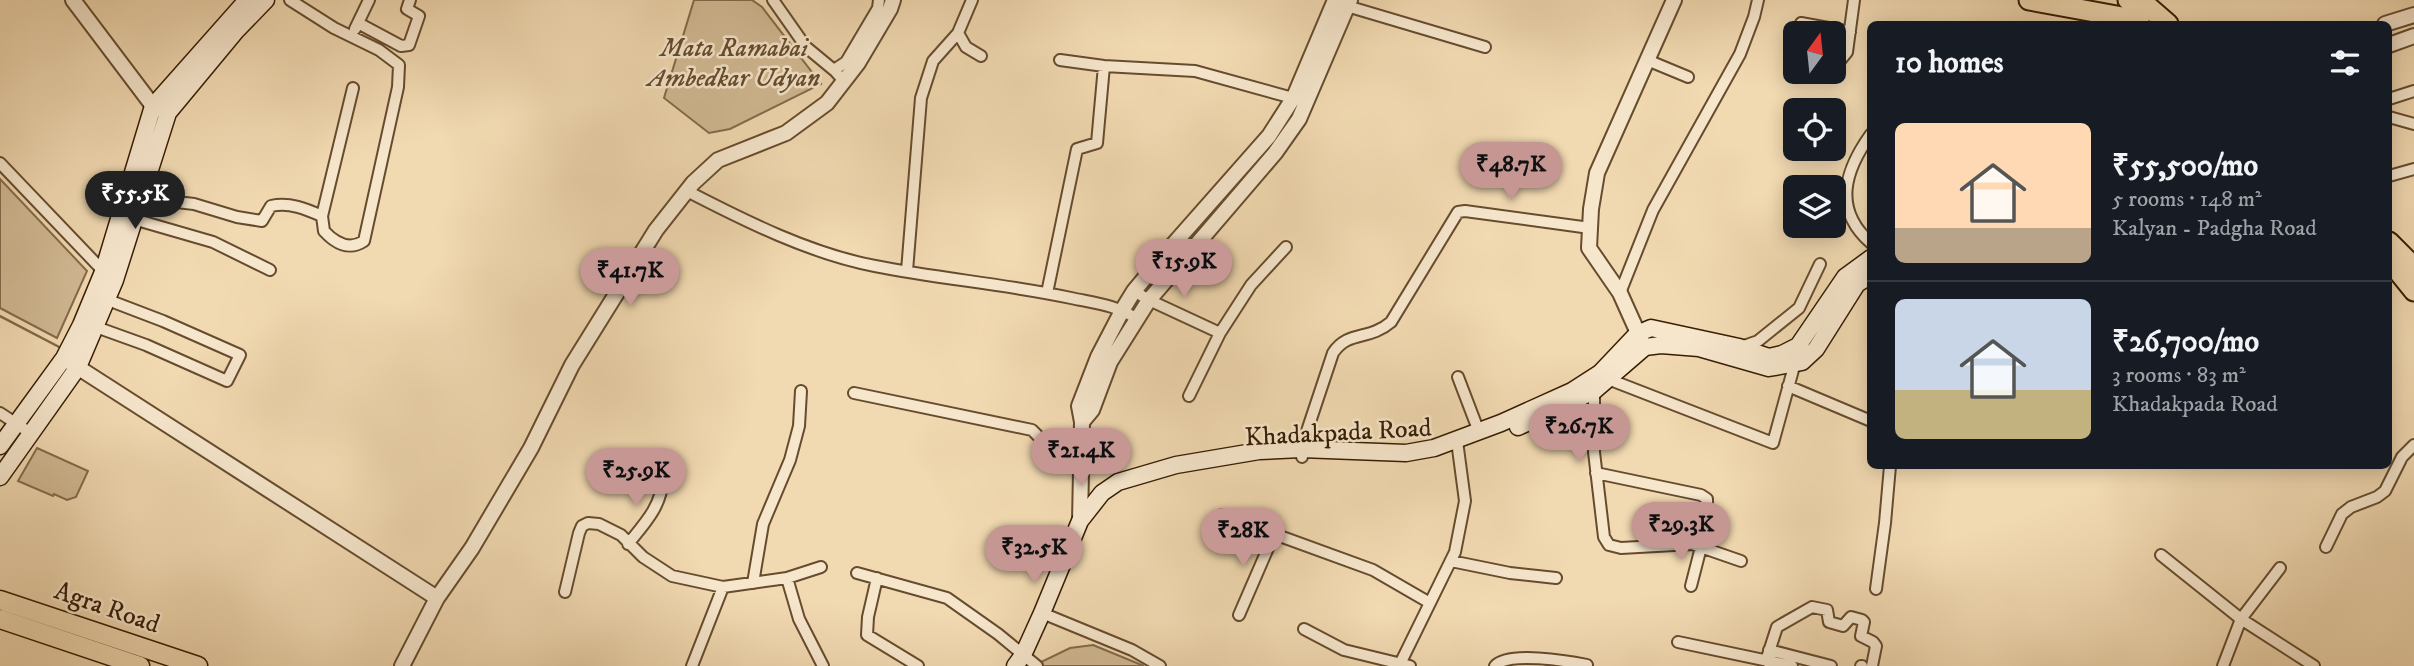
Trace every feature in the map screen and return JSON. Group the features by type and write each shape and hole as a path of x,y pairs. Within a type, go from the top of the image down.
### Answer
{"highway":[{"path":"2029,0 2138,9 2162,21"},
{"path":"2392,251 2398,270 2414,291"}],"main road":[{"path":"0,446 64,358 109,276 161,109 247,0"},
{"path":"128,218 142,198 161,109 266,0"},
{"path":"1641,340 1667,339 1699,348 1769,357 1791,351 1798,346 1845,277 1867,261"},
{"path":"0,477 79,367 108,300 109,276"},
{"path":"1733,352 1769,368 1802,362 1816,349 1857,284 1867,278"},
{"name":"Khadakpada Road","path":"1107,490 1260,454 1301,453 1407,458 1458,446 1608,379 1641,340"},
{"name":"Khadakpada Road","path":"1592,386 1600,373 1641,340"},
{"name":"Khadakpada Road","path":"1458,446 1479,432 1520,420"},
{"path":"1019,660 1042,613 1080,521 1107,490"},
{"name":"Agra Road","path":"0,600 198,666"},
{"name":"Agra Road","path":"0,620 140,666"}],"street":[{"path":"74,0 161,109"},
{"path":"290,0 399,65"},
{"path":"351,37 369,0"},
{"path":"353,88 322,216 324,231 334,241 345,245 358,245 364,241 398,87 399,65 419,16 407,9 410,0"},
{"path":"773,0 806,47 839,76"},
{"path":"402,666 438,598 472,548 531,448 572,365 656,230 687,191 718,160 786,133 827,103 846,62 878,8 879,0"},
{"path":"839,76 858,63 893,0"},
{"path":"907,271 921,98 933,61 958,33 972,0"},
{"path":"1641,340 1620,293 1589,248 1591,209 1597,173 1674,0"},
{"path":"1620,293 1653,210 1740,54 1758,0"},
{"path":"1846,53 1854,0"},
{"path":"1080,521 1082,422 1092,410 1093,390 1123,309 1214,196 1300,100 1342,2 1485,47"},
{"path":"2392,22 2414,15"},
{"path":"358,23 405,47"},
{"path":"1846,31 1850,32"},
{"path":"958,33 966,47 981,56"},
{"path":"2392,44 2414,36"},
{"path":"1060,60 1104,66 1195,71 1300,100"},
{"path":"1647,60 1688,78"},
{"path":"1047,293 1077,149 1097,143 1104,66"},
{"path":"2392,98 2414,91"},
{"path":"1104,359 1149,300 1282,145 1299,119 1300,100"},
{"path":"2392,118 2414,124"},
{"path":"1269,136 1282,145"},
{"path":"1867,140 1855,156 1846,183 1849,212 1867,237"},
{"path":"0,163 109,276"},
{"path":"2392,175 2414,169"},
{"path":"687,191 743,220 817,249 873,266 1047,293 1123,309 1137,319"},
{"path":"142,198 173,204 194,204 237,217 262,221 271,206 279,204 300,206 322,216"},
{"path":"1301,453 1333,353 1339,343 1380,331 1391,322 1458,212 1590,228"},
{"path":"128,218 213,242 270,270"},
{"path":"1189,396 1220,333 1251,285 1286,247"},
{"path":"1733,352 1758,341 1799,308 1820,264"},
{"path":"1135,291 1220,333"},
{"path":"96,327 146,345 227,381 240,355 108,300"},
{"path":"1608,379 1773,443 1798,346"},
{"path":"64,358 438,598"},
{"path":"1458,377 1479,432"},
{"path":"1592,386 1596,473 1604,537 1609,545 1621,548 1697,546 1741,561"},
{"path":"1788,386 1867,419"},
{"path":"753,583 764,524 790,460 799,426 801,391"},
{"path":"854,393 1032,430 1049,447 1080,462"},
{"path":"0,413 32,433"},
{"path":"2326,547 2343,514 2351,507 2377,498 2385,491 2402,457 2414,445"},
{"path":"1304,629 1344,650 1403,665 1455,552 1465,501 1458,446"},
{"path":"1876,589 1889,469"},
{"path":"1596,473 1701,495 1707,499 1691,586"},
{"path":"628,544 661,499 663,479"},
{"path":"1080,482 1107,490"},
{"path":"1222,515 1373,570 1430,603"},
{"path":"565,592 579,533 582,526 588,523 599,524 621,535 643,557 672,576 723,587 788,578 821,567"},
{"path":"1239,615 1275,533"},
{"path":"2161,555 2241,619 2314,666"},
{"path":"1451,561 1510,573 1556,578"},
{"path":"2223,666 2241,619 2280,568"},
{"path":"857,573 947,598 998,634 1019,660 1037,666"},
{"path":"788,578 799,619 823,666"},
{"path":"877,578 868,617 867,635 918,666"},
{"path":"692,666 723,587"},
{"path":"1767,655 1777,627 1812,607 1827,610 1829,622 1843,626 1847,618 1862,620 1864,622 1861,636 1876,646 1872,666"},
{"path":"1042,613 1132,650 1160,666"},
{"path":"1678,642 1831,666"},
{"path":"1495,666 1506,659 1566,660 1587,665"}],"green space":[{"name":"Mata Ramabai Ambedkar Udyan","path":"694,0 752,0 762,7 821,84 730,129 709,133 664,98"},
{"path":"0,179 87,271 57,338 0,308"},
{"path":"37,448 88,471 76,497 67,500 18,481"},
{"path":"1093,645 1144,666 1033,666 1070,648"}],"waterway":[{"path":"0,316 63,349"}]}
